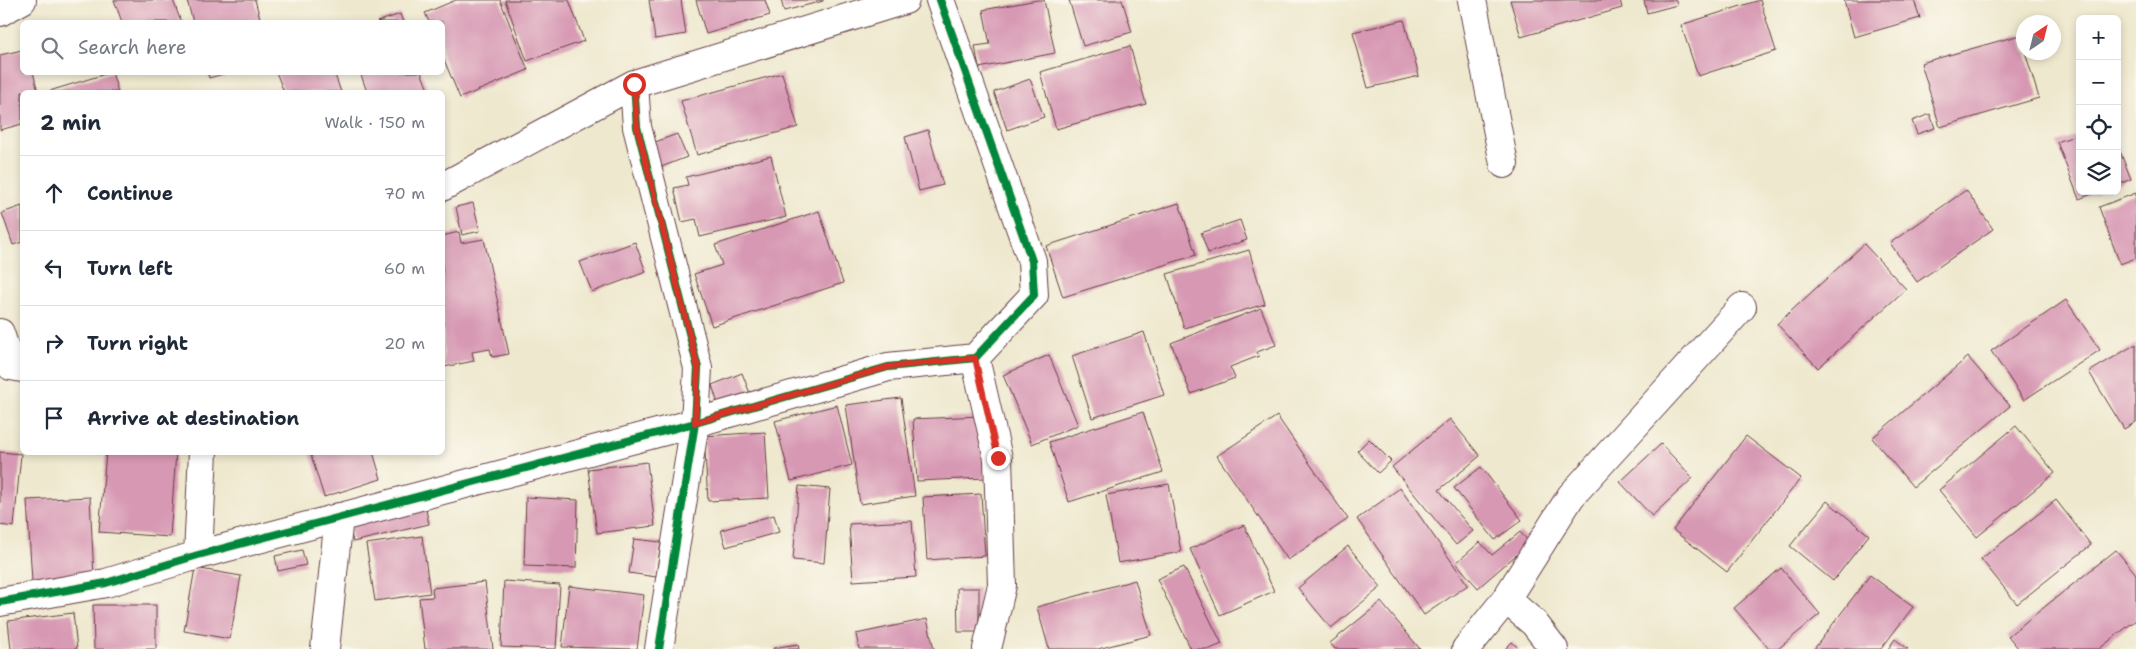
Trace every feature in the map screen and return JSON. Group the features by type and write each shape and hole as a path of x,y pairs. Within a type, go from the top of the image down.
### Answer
{"street":[{"path":"0,12 22,0"},
{"path":"445,185 634,84 905,0"},
{"path":"0,602 106,583 198,555 695,423 888,367 975,358 1034,295 1032,260 940,0"},
{"path":"1472,0 1504,164"},
{"path":"634,84 637,127 698,368 695,423 659,649"},
{"path":"1466,649 1506,599 1571,496 1742,307"},
{"path":"0,332 11,366 20,368"},
{"path":"975,358 998,458 1002,585 987,649"},
{"path":"198,555 202,455"},
{"path":"325,649 338,517"},
{"path":"1506,599 1534,623 1554,649"}],"building":[{"path":"114,0 173,0 180,20 121,20"},
{"path":"187,0 255,0 260,20 192,20"},
{"path":"456,0 500,0 528,70 460,98 445,62 445,20 428,20 425,13"},
{"path":"505,0 569,0 584,41 527,61"},
{"path":"649,0 681,0 686,34 655,39"},
{"path":"696,0 765,0 770,15 706,34"},
{"path":"781,0 823,0 823,1 784,11"},
{"path":"1044,0 1055,53 979,68 975,46 990,44 983,10"},
{"path":"1069,0 1122,0 1132,32 1083,46"},
{"path":"1510,0 1620,0 1622,8 1521,37"},
{"path":"1644,0 1676,0 1677,5 1647,13"},
{"path":"1760,0 1776,51 1698,76 1681,25"},
{"path":"1844,0 1914,0 1920,18 1854,37"},
{"path":"400,14 402,20 383,20"},
{"path":"1404,20 1419,76 1368,88 1353,32"},
{"path":"2016,36 2016,60 2027,60 2039,98 1940,127 1921,63"},
{"path":"1130,46 1146,104 1056,129 1040,72"},
{"path":"20,50 20,75 34,75 38,90 20,90 20,125 0,130 0,55"},
{"path":"782,73 798,127 697,155 681,101"},
{"path":"102,75 113,75 117,90 53,90"},
{"path":"208,75 220,75 209,78"},
{"path":"277,75 335,75 340,90 283,90"},
{"path":"361,75 422,75 428,90 366,90"},
{"path":"1030,79 1044,117 1007,130 994,92"},
{"path":"1930,114 1935,128 1917,134 1912,121"},
{"path":"928,130 943,185 919,191 905,137"},
{"path":"677,134 687,157 656,169 647,145"},
{"path":"2076,135 2076,191 2057,142"},
{"path":"2121,154 2131,179 2121,183"},
{"path":"771,156 786,217 700,237 696,219 682,222 674,188 688,185 686,177"},
{"path":"1966,190 1993,229 1917,282 1890,243"},
{"path":"2136,193 2136,258 2120,264 2099,207"},
{"path":"2077,195 2090,195 2079,199"},
{"path":"473,203 480,231 462,235 456,207"},
{"path":"1179,203 1196,255 1063,297 1046,246"},
{"path":"20,207 20,243 13,245 2,213"},
{"path":"819,211 843,283 712,326 694,274 722,265 715,245"},
{"path":"1240,220 1247,240 1208,253 1201,233"},
{"path":"459,232 461,243 484,239 509,354 492,357 490,349 472,352 474,361 445,367 445,235"},
{"path":"635,242 646,272 592,292 580,262"},
{"path":"1864,244 1906,289 1818,368 1777,324"},
{"path":"1249,250 1265,304 1184,328 1167,274"},
{"path":"2066,300 2100,350 2024,400 1991,351"},
{"path":"1261,308 1276,345 1257,352 1259,356 1230,367 1235,378 1191,394 1171,343"},
{"path":"1144,332 1164,395 1092,418 1072,356"},
{"path":"2136,344 2136,422 2124,429 2089,372"},
{"path":"1049,355 1078,425 1032,444 1003,375"},
{"path":"1968,357 2010,406 1913,487 1872,438"},
{"path":"742,373 751,396 719,407 712,385"},
{"path":"901,398 915,496 860,504 846,405"},
{"path":"837,405 852,465 791,481 775,421"},
{"path":"1143,412 1163,472 1069,502 1049,442"},
{"path":"981,416 985,478 917,481 913,419"},
{"path":"1277,416 1348,519 1288,560 1217,456"},
{"path":"1450,419 1480,456 1439,490 1473,531 1456,545 1392,467"},
{"path":"2016,426 2055,473 1977,537 1939,490"},
{"path":"765,432 769,498 708,501 704,436"},
{"path":"1746,436 1801,478 1727,572 1673,530"},
{"path":"1369,439 1391,461 1378,473 1357,451"},
{"path":"1661,444 1693,478 1652,516 1620,482"},
{"path":"0,452 20,454 14,527 0,525"},
{"path":"106,455 176,455 170,537 99,532"},
{"path":"311,455 374,455 381,479 324,497"},
{"path":"647,462 655,526 597,533 588,469"},
{"path":"1481,467 1522,520 1495,540 1454,488"},
{"path":"1169,484 1181,552 1118,563 1106,495"},
{"path":"799,486 830,489 824,563 793,560"},
{"path":"1400,488 1468,585 1424,615 1357,519"},
{"path":"981,494 985,556 927,560 923,497"},
{"path":"90,497 94,578 32,581 27,500"},
{"path":"526,497 578,500 576,568 524,566"},
{"path":"2056,500 2091,545 2017,604 1981,559"},
{"path":"424,501 429,524 353,542 348,520"},
{"path":"1827,501 1869,535 1833,581 1790,546"},
{"path":"774,515 779,532 726,547 721,530"},
{"path":"912,521 916,577 853,581 849,524"},
{"path":"1244,525 1274,591 1220,615 1190,549"},
{"path":"1520,532 1530,543 1478,588 1456,563 1480,542 1492,555"},
{"path":"422,536 430,593 375,601 366,544"},
{"path":"634,539 661,542 656,577 629,573"},
{"path":"1348,546 1381,587 1331,628 1298,588"},
{"path":"302,550 306,565 278,571 275,556"},
{"path":"2116,550 2136,574 2136,620 2099,649 2019,649 2008,636"},
{"path":"1184,567 1222,644 1210,649 1191,649 1157,579"},
{"path":"195,568 241,576 230,639 184,631"},
{"path":"1781,568 1820,614 1778,649 1769,649 1734,608"},
{"path":"1870,575 1913,607 1881,649 1814,649"},
{"path":"1135,580 1151,635 1098,649 1049,649 1037,607"},
{"path":"504,581 560,585 556,649 501,647"},
{"path":"485,582 493,649 425,649 419,598 433,597 432,588"},
{"path":"569,586 644,595 637,649 562,647"},
{"path":"957,588 979,588 979,632 958,632"},
{"path":"1381,602 1420,649 1335,649 1330,643"},
{"path":"93,605 156,605 156,649 94,649"},
{"path":"73,613 77,649 11,649 8,621"},
{"path":"927,619 934,649 859,649 856,634"},
{"path":"1895,639 1908,649 1888,649"},
{"path":"1512,642 1519,649 1505,649"},
{"path":"798,644 799,649 773,649 773,648"}],"cycle path":[{"path":"0,602 106,583 198,555 695,423 888,367 975,358 1034,295 1032,261 940,0"},
{"path":"634,84 637,127 698,368 695,423 659,649"}],"route":[{"path":"634,84 637,127 698,368 695,423 888,367 975,358 998,458"}]}
